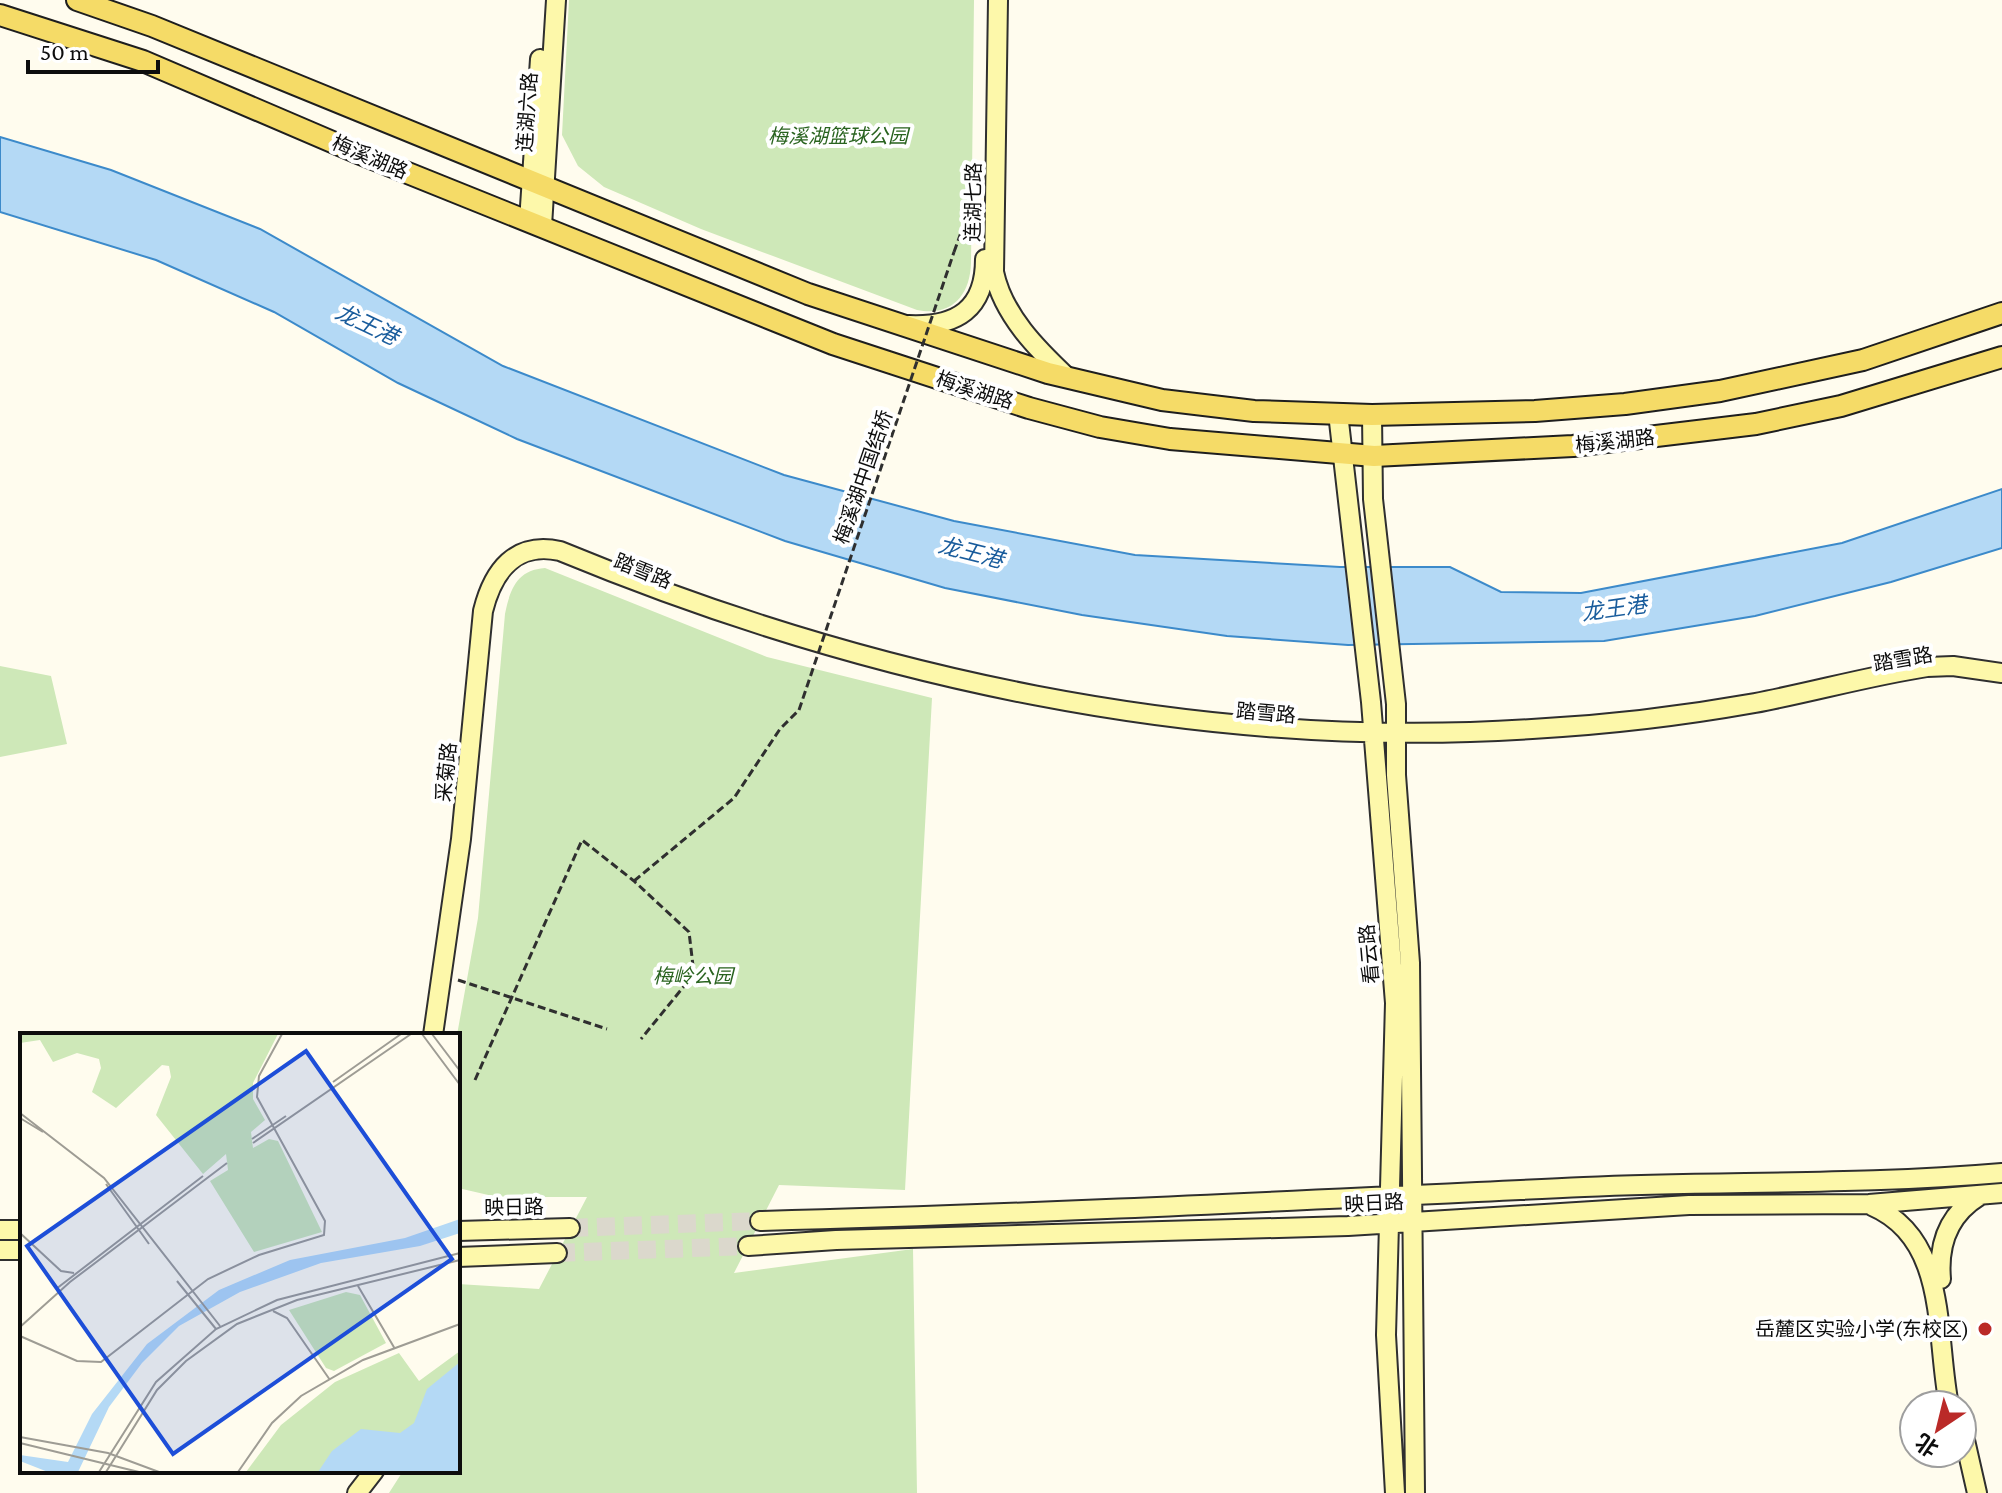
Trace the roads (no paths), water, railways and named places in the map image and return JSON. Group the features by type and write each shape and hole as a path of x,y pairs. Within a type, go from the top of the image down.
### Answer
{"main road":[{"name":"梅溪湖路","path":"77,0 152,26 719,261 889,324 1068,378 1162,400 1254,411 1372,415 1535,411 1720,391 1863,360 2002,313"},
{"name":"梅溪湖路","path":"0,15 143,61 833,344 1029,408 1100,427 1170,439 1374,456 1573,446 1756,424 1841,406 2002,357"}],"street":[{"name":"连湖六路","path":"538,185 546,0"},
{"name":"连湖六路","path":"535,224 556,0"},
{"name":"连湖七路","path":"889,324 942,324 956,319 976,300 985,274 987,0"},
{"name":"连湖七路","path":"998,0 994,272 1002,296 1019,325 1068,378"},
{"name":"看云路","path":"1338,413 1371,702 1395,1003 1386,1335 1395,1493"},
{"name":"看云路","path":"1372,415 1373,499 1396,704 1410,963 1415,1493"},
{"name":"踏雪路","path":"546,553 755,625 913,669 1152,714 1372,737 1534,738 1676,723 1929,676 1951,674 2002,681"},
{"name":"采菊路","path":"442,1033 470,839 495,594 515,564 546,553"},
{"name":"采菊路","path":"433,1033 461,839 488,591 510,559 546,553"},
{"name":"踏雪路","path":"1396,738 1660,716 1755,703 1927,667 1953,666 2002,673"},
{"name":"映日路","path":"760,1221 1390,1199 1657,1185 1919,1180 2002,1173"},
{"name":"映日路","path":"748,1246 836,1240 1413,1223 1689,1205 1869,1204 2002,1193"},
{"path":"1956,1389 1939,1259 1951,1223 1960,1210 1979,1196"},
{"path":"1869,1204 1907,1228 1927,1258 1947,1389"},
{"name":"映日路","path":"460,1231 570,1228"},
{"path":"460,1257 557,1253"},
{"path":"1963,1469 1968,1493"},
{"path":"1972,1469 1977,1493"},
{"path":"357,1493 372,1473"},
{"path":"372,1493 387,1473"}],"water":[{"name":"龙王港","path":"0,137 111,170 260,229 503,366 784,475 954,521 1135,555 1340,567 1450,567 1501,592 1581,593 1842,543 2002,489 2002,548 1891,582 1755,616 1604,641 1348,645 1227,636 1082,615 945,588 785,541 517,439 398,383 274,312 156,260 0,212"}],"tunnel":[{"path":"570,1228 760,1221"},
{"path":"557,1253 748,1246"}],"place":[{"name":"岳麓区实验小学(东校区)","path":"1985,1329"}],"park label":[{"name":"梅溪湖篮球公园","path":"838,136"},
{"name":"梅岭公园","path":"693,976"}]}
